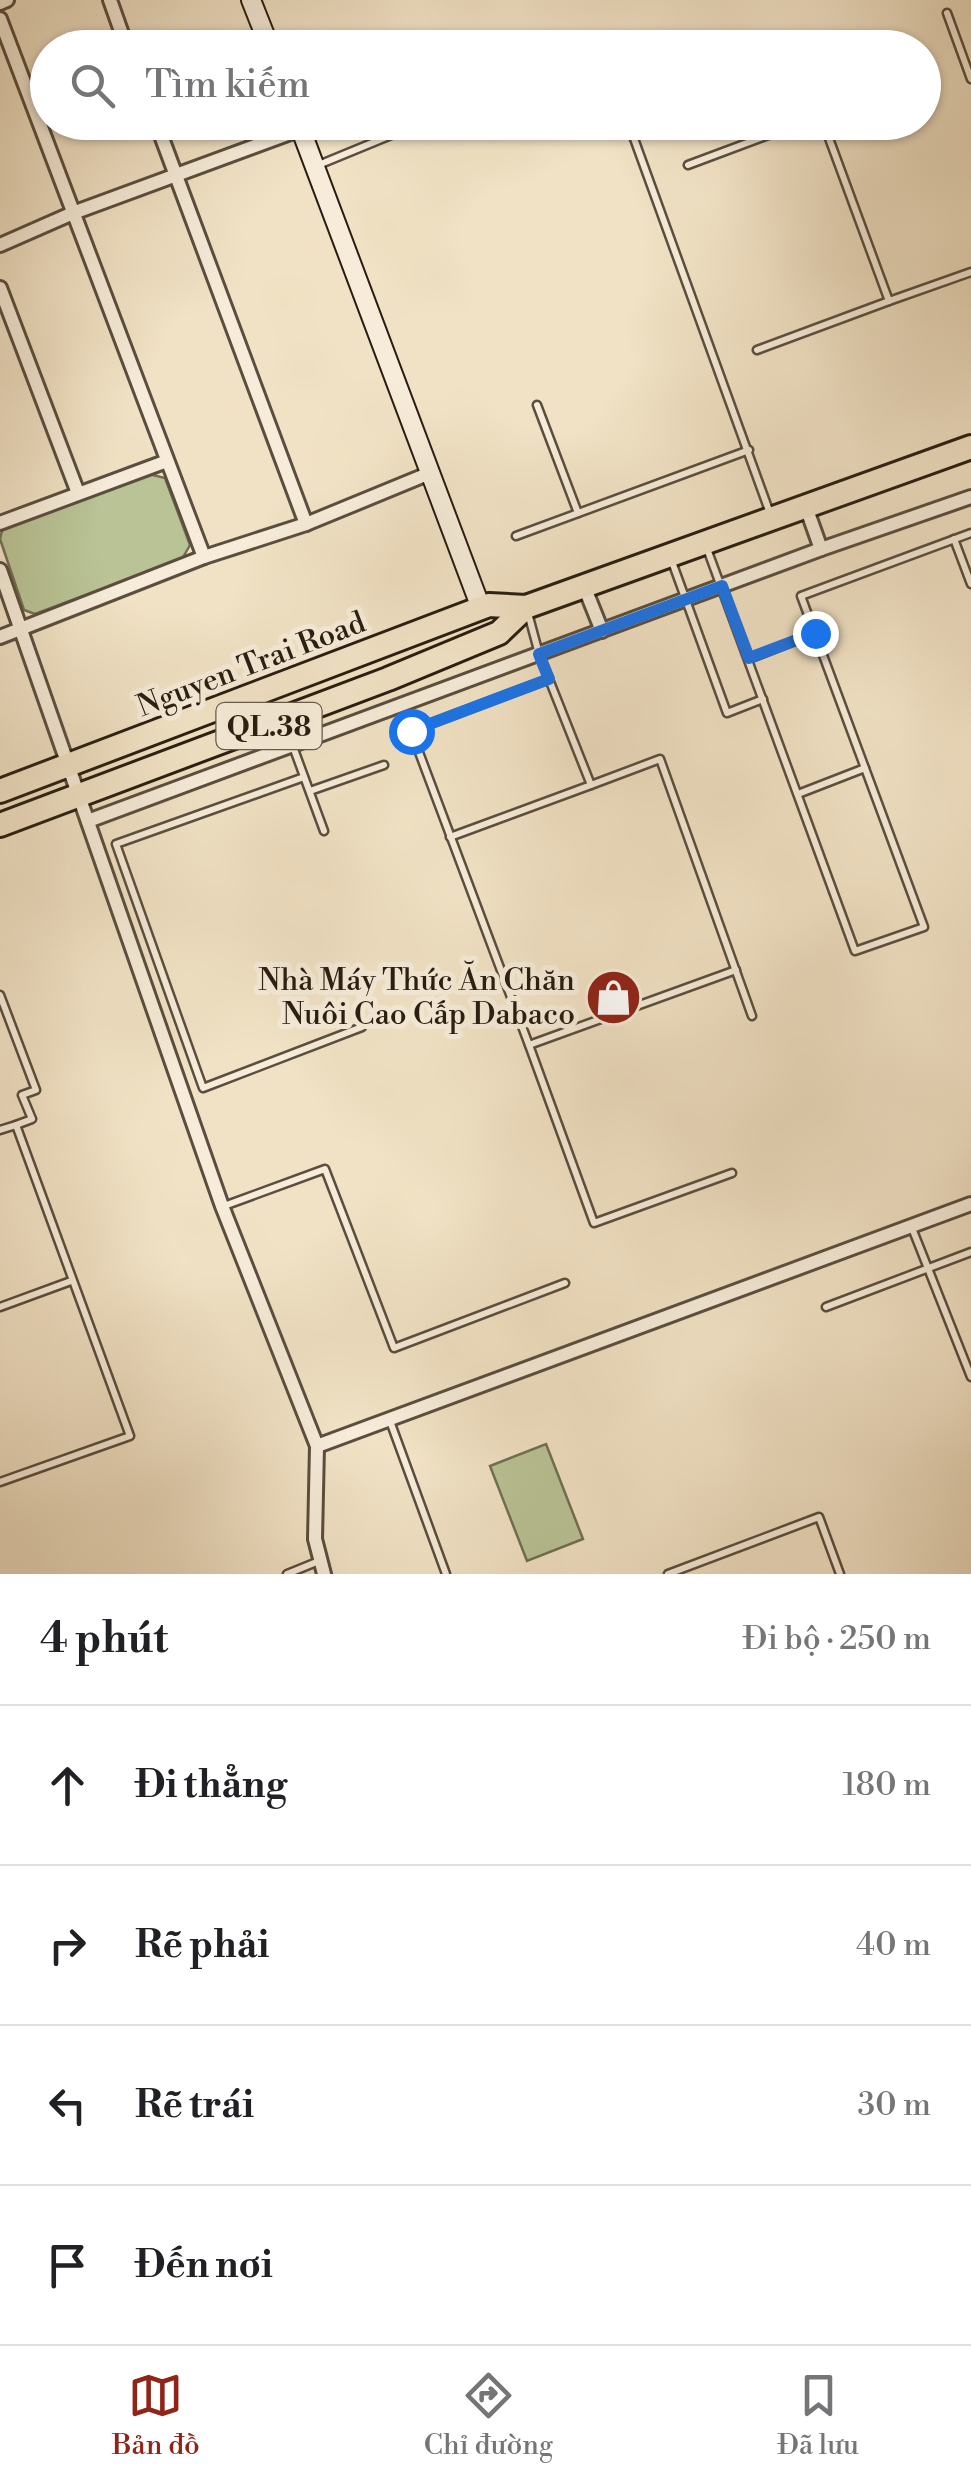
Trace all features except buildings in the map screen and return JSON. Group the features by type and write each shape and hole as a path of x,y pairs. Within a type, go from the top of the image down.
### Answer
{"highway":[{"name":"Nguyen Trai Road","path":"0,825 388,679 499,632 526,607 971,446"},
{"name":"Nguyen Trai Road","path":"0,792 489,605 526,607"}],"street":[{"path":"0,3 8,0"},
{"path":"110,0 121,30"},
{"path":"251,0 263,30"},
{"path":"0,19 30,99"},
{"path":"46,140 204,556"},
{"path":"163,140 306,524"},
{"path":"0,244 264,140"},
{"path":"304,140 481,608"},
{"path":"0,288 78,493"},
{"path":"0,523 167,461"},
{"path":"0,637 204,556 306,524 430,474"},
{"path":"88,821 822,549 971,498"},
{"path":"806,507 822,549"},
{"path":"0,570 222,1206 318,1446 315,1539 322,1568"},
{"path":"584,586 602,631"},
{"path":"388,679 398,706"},
{"path":"209,748 218,773"},
{"path":"318,1446 971,1204"}],"lane":[{"path":"947,13 971,80"},
{"path":"314,166 378,140"},
{"path":"635,140 772,518"},
{"path":"688,165 754,140"},
{"path":"830,140 888,301"},
{"path":"757,350 971,272"},
{"path":"537,405 578,513"},
{"path":"516,536 749,450"},
{"path":"704,541 856,951 924,928 801,596 971,533"},
{"path":"954,539 971,584"},
{"path":"669,553 727,713 764,699"},
{"path":"526,607 539,654 591,785"},
{"path":"749,658 815,633"},
{"path":"549,679 411,731 450,838 594,1223 732,1173"},
{"path":"284,720 324,831"},
{"path":"450,838 660,759 752,1016"},
{"path":"309,791 384,765"},
{"path":"798,794 865,768"},
{"path":"304,778 116,844 203,1088 362,1026"},
{"path":"529,1045 736,970"},
{"path":"0,995 36,1090 22,1095 32,1119 0,1130"},
{"path":"0,1482 130,1436 16,1124"},
{"path":"222,1206 325,1168 394,1348 565,1283"},
{"path":"912,1226 971,1376"},
{"path":"826,1307 971,1252"},
{"path":"0,1306 71,1281"},
{"path":"390,1422 446,1574"},
{"path":"668,1574 819,1517 840,1574"},
{"path":"287,1574 322,1568"}],"green space":[{"path":"149,474 165,478 190,545 182,559 35,614 24,610 0,539 3,527"},
{"path":"546,1444 583,1539 527,1561 490,1466"}],"place":[{"name":"Nhà Máy Thức Ăn Chăn Nuôi Cao Cấp Dabaco","path":"614,997"}],"route":[{"path":"411,731 549,679 539,654 722,586 749,658 815,633"}]}
